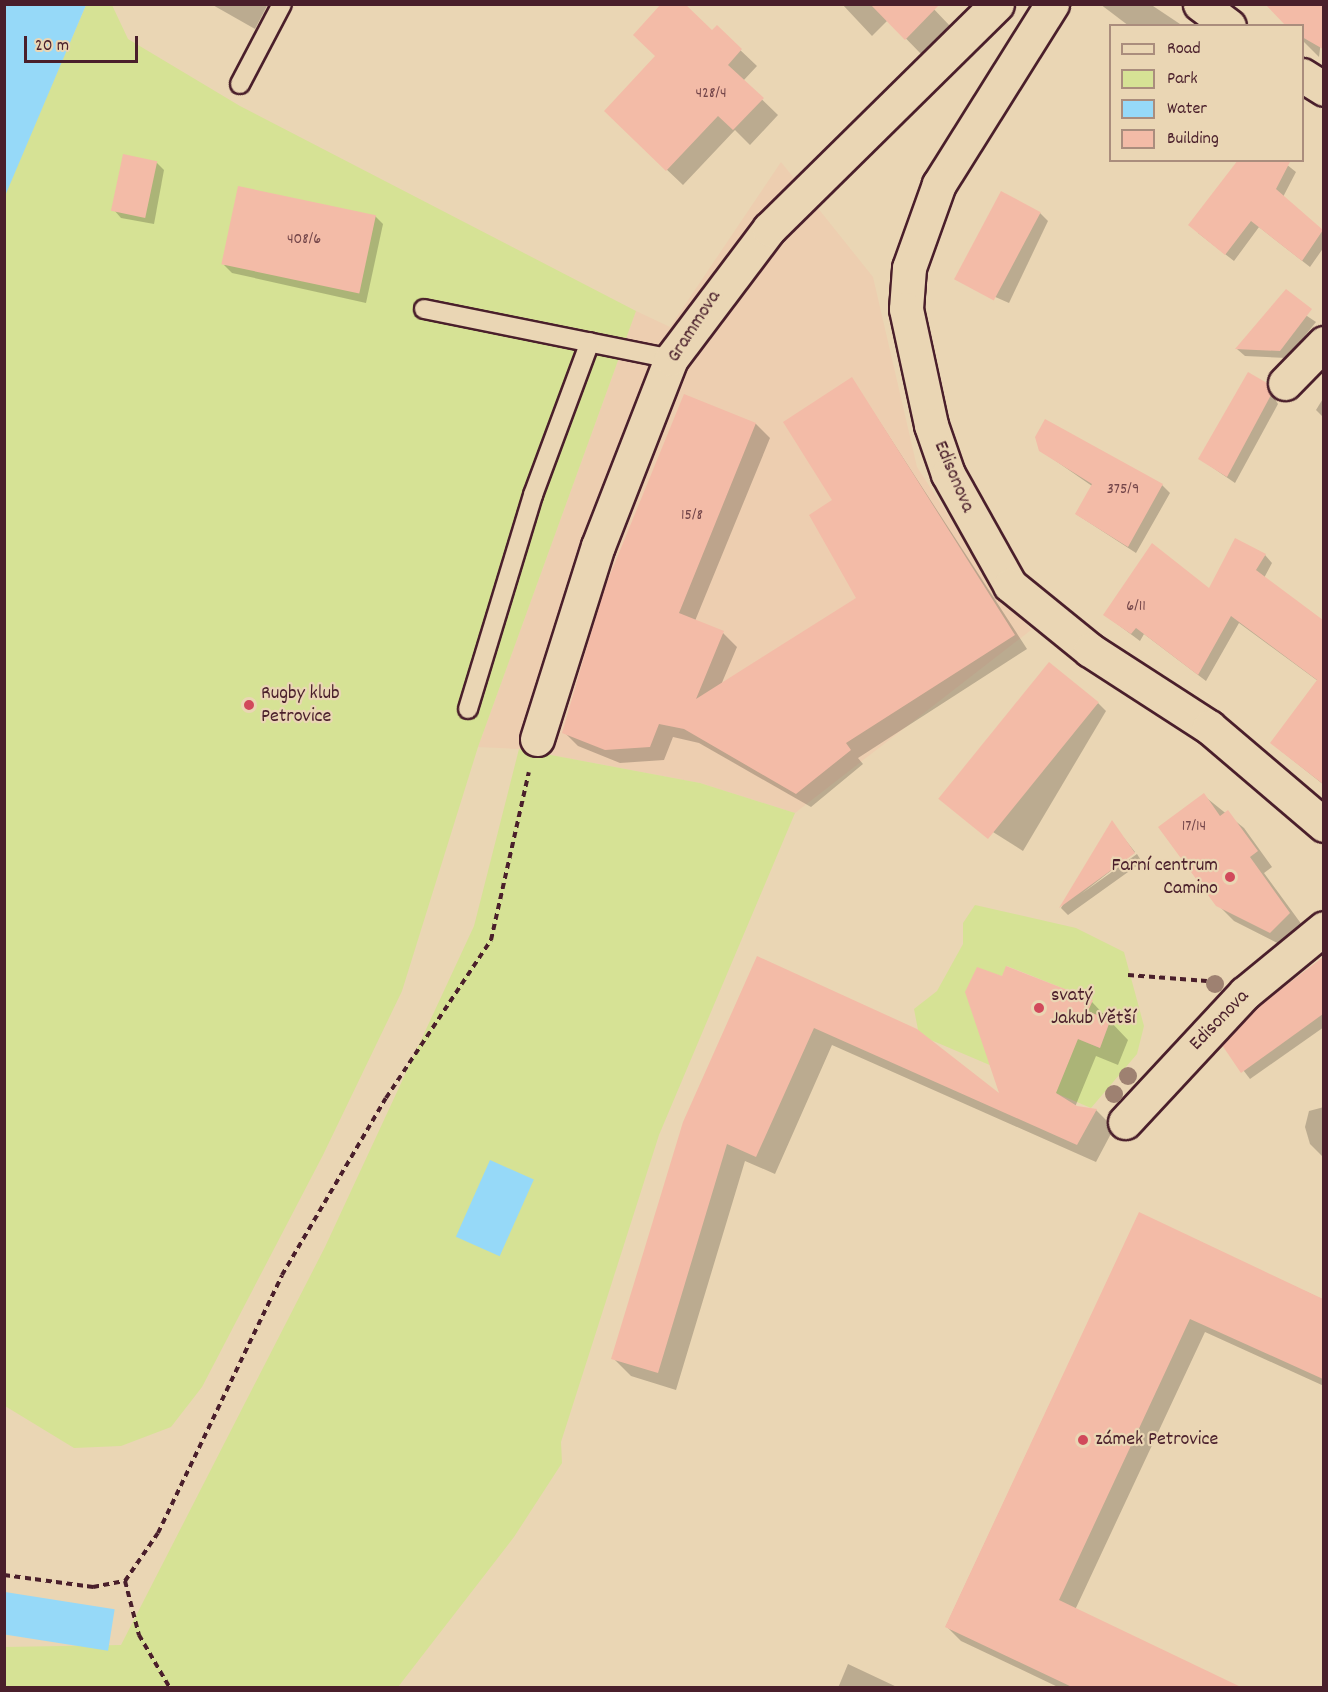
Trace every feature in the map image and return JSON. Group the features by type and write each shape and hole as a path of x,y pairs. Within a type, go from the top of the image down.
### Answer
{"street":[{"name":"Grammova","path":"537,739 598,546 671,360 769,229 997,4"},
{"name":"Edisonova","path":"1052,4 939,184 909,268 906,309 931,425 948,474 1010,585 1090,650 1209,727 1323,825"},
{"path":"1200,4 1226,24"},
{"path":"1304,76 1323,89"},
{"path":"1285,383 1323,344"},
{"name":"Edisonova","path":"1125,1122 1232,1007 1323,928"}],"lane":[{"path":"240,84 282,4"},
{"path":"424,309 671,360"},
{"path":"468,709 533,495 590,342"}],"path":[{"path":"4,1575 93,1587 125,1581 163,1523 282,1275 386,1098 492,940 537,739"},
{"path":"1128,975 1204,978 1232,1007"},
{"path":"125,1581 139,1635 170,1688"}],"shaded area":[{"path":"781,162 873,277 917,467 994,586 1031,630 795,813 700,783 519,749 478,747 636,311 670,327"}],"green space":[{"name":"Rugby klub Petrovice","path":"86,5 112,5 128,39 240,106 636,311 478,747 402,991 323,1155 202,1387 171,1427 121,1446 74,1448 5,1406 4,196"},
{"path":"519,749 700,783 795,813 659,1135 561,1442 562,1463 514,1537 398,1687 5,1687 4,1647 121,1645 325,1247 474,926"},
{"path":"975,905 1076,928 1124,952 1144,1026 1137,1054 1091,1108 919,1035 914,1009 937,991 963,944 963,923","holes":["1007,966 1092,1000 1088,1011 1110,1021 1100,1048 1078,1039 977,969 1002,976"]}],"water":[{"path":"4,5 86,5 5,196"},
{"path":"490,1160 534,1180 500,1256 456,1237"},
{"path":"5,1592 115,1609 108,1651 4,1634"}],"building":[{"path":"661,4 685,4 712,30 717,25 742,49 728,65 764,98 733,130 718,116 666,171 604,111 655,56 633,35"},
{"path":"870,4 940,4 905,40"},
{"path":"1265,4 1323,4 1323,49 1304,38 1304,24 1284,24"},
{"path":"123,154 157,161 145,218 111,211"},
{"path":"1236,162 1290,162 1276,189 1323,230 1302,261 1251,221 1225,255 1188,225"},
{"path":"238,186 376,215 359,294 221,264"},
{"path":"1001,191 1041,212 994,300 954,279"},
{"path":"1286,289 1312,309 1280,351 1235,349"},
{"path":"1248,372 1267,383 1271,395 1227,477 1198,459"},
{"path":"852,377 1015,635 846,743 851,750 796,794 684,729 659,724 650,747 605,750 562,733 603,592 684,394 756,423 679,613 724,631 696,699 856,598 809,515 832,500 783,422"},
{"path":"1045,419 1163,484 1128,547 1075,514 1092,484 1039,451 1035,437"},
{"path":"1235,538 1266,554 1256,570 1323,620 1323,784 1270,743 1317,680 1231,616 1198,675 1136,628 1131,634 1103,615 1152,543 1209,588"},
{"path":"1049,662 1099,702 988,839 938,799"},
{"name":"Farní centrum Camino","path":"1204,793 1220,816 1228,810 1258,851 1250,857 1290,913 1270,933 1216,906 1158,827"},
{"path":"1112,820 1135,853 1059,908"},
{"path":"757,956 917,1029 999,1093 965,992 977,967 1002,976 1006,966 1093,1000 1088,1011 1110,1021 1100,1048 1078,1039 1056,1093 1077,1106 1097,1109 1077,1145 814,1028 756,1157 727,1144 658,1373 611,1359 683,1122"},
{"path":"1323,957 1323,1014 1241,1073 1222,1045 1258,1007"},
{"name":"zámek Petrovice","path":"1139,1212 1323,1299 1323,1379 1190,1319 1059,1600 1243,1688 1074,1688 945,1627"}],"place":[{"name":"Rugby klub Petrovice","path":"249,705"},
{"name":"Farní centrum Camino","path":"1230,877"},
{"name":"svatý Jakub Větší","path":"1039,1008"},
{"name":"zámek Petrovice","path":"1083,1440"}]}
